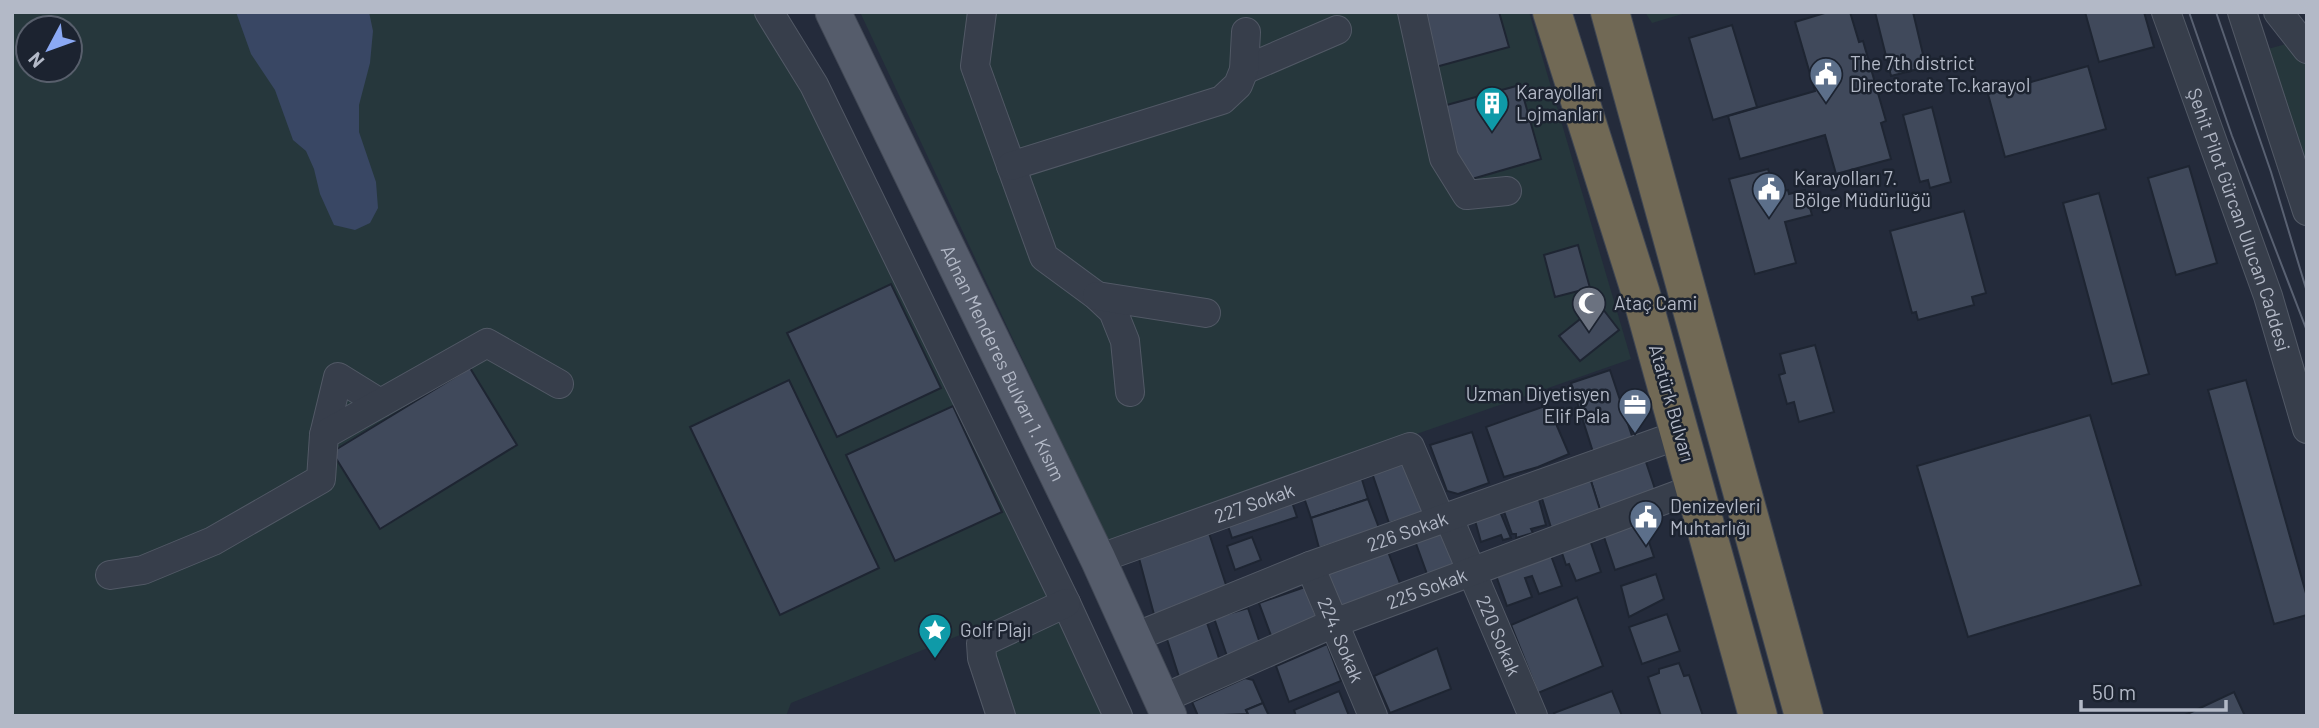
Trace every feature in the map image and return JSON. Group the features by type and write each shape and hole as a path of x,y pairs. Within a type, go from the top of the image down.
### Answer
{"highway":[{"name":"Atatürk Bulvarı","path":"1552,12 1681,434 1758,716"},
{"path":"1609,12 1804,716"}],"main road":[{"name":"Adnan Menderes Bulvarı 1. Kısım","path":"832,12 1098,559 1165,707"}],"street":[{"path":"769,12 814,85 1066,603 1118,716"},
{"path":"982,12 975,66 1044,257 1097,296 1113,312 1125,341 1130,392"},
{"path":"1412,12 1444,158 1467,195 1507,191"},
{"name":"Şehit Pilot Gürcan Ulucan Caddesi","path":"2166,12 2268,296 2307,429"},
{"path":"2242,12 2307,211"},
{"path":"2278,12 2307,49"},
{"path":"1244,70 1338,30"},
{"path":"1011,166 1222,100 1238,85 1244,70 1246,32"},
{"path":"1097,296 1206,313"},
{"path":"324,435 487,343 559,384"},
{"path":"110,575 143,570 213,541 320,479 324,435 338,377 380,403"},
{"name":"226 Sokak","path":"1135,637 1310,566 1681,434"},
{"name":"227 Sokak","path":"1098,559 1410,447"},
{"name":"220 Sokak","path":"1410,447 1472,573 1533,716"},
{"name":"225 Sokak","path":"1165,707 1334,623 1696,488"},
{"name":"224. Sokak","path":"1310,566 1373,716"},
{"path":"1001,716 982,658 981,643 1066,603"}],"shaded area":[{"path":"12,12 758,12 825,126 1052,598 791,703 786,716 12,716"},
{"path":"860,12 1529,12 1631,359 1108,542"},
{"path":"1645,12 1689,12 1652,23"},
{"path":"2290,43 2307,66 2307,173 2264,50"},
{"path":"1066,618 1111,716 1005,716 984,646"}],"water":[{"path":"236,12 369,12 373,31 370,63 359,105 359,132 376,182 378,208 370,223 355,230 334,225 320,194 306,151 293,140 275,90 251,54"}],"building":[{"name":"Karayolları Lojmanları","path":"1416,12 1499,12 1509,47 1432,68"},
{"name":"The 7th district Directorate Tc.karayol","path":"1828,12 1850,12 1859,42 1863,41 1886,121 1881,123 1891,159 1836,174 1825,135 1740,159 1728,116 1815,91 1795,22"},
{"path":"1875,12 1913,12 1926,67 1891,76"},
{"path":"2085,12 2144,12 2154,47 2099,62"},
{"path":"1732,25 1757,107 1713,120 1689,38"},
{"path":"2088,66 2106,129 2005,157 1988,94"},
{"name":"Karayolları Lojmanları","path":"1520,85 1541,159 1465,181 1443,106"},
{"path":"1932,107 1951,182 1930,188 1928,180 1920,182 1903,115"},
{"path":"2189,166 2217,263 2176,275 2148,178"},
{"name":"Karayolları 7. Bölge Müdürlüğü","path":"1768,169 1775,193 1788,190 1789,194 1805,190 1812,215 1785,222 1796,263 1755,274 1729,179"},
{"path":"2099,193 2149,374 2112,384 2063,203"},
{"path":"1964,211 1986,293 1972,297 1974,305 1918,320 1916,312 1912,313 1890,231"},
{"path":"1578,245 1590,288 1555,297 1544,255"},
{"path":"891,284 941,388 837,437 787,333"},
{"name":"Ataç Cami","path":"1599,304 1619,330 1580,361 1559,336"},
{"path":"1815,345 1834,412 1799,422 1794,402 1787,404 1779,375 1785,373 1780,354"},
{"path":"470,368 517,445 380,529 332,452"},
{"path":"1610,370 1633,439 1593,452 1571,383"},
{"path":"789,380 879,568 780,615 690,427"},
{"path":"2246,380 2307,597 2307,615 2274,624 2208,390"},
{"path":"1548,405 1569,454 1504,477 1486,427"},
{"path":"953,406 1002,512 895,561 846,455"},
{"path":"2090,415 2141,585 1968,637 1917,466"},
{"path":"1472,432 1489,483 1458,494 1447,491 1430,445"},
{"path":"1644,456 1658,498 1602,516 1589,475"},
{"path":"1405,458 1424,512 1389,523 1371,470"},
{"path":"1360,473 1368,499 1311,518 1302,492"},
{"path":"1590,478 1602,516 1553,534 1540,492"},
{"path":"1290,496 1297,517 1232,538 1225,517"},
{"path":"1538,496 1546,525 1531,529 1533,533 1516,538 1502,506"},
{"path":"1368,499 1379,528 1319,548 1311,518"},
{"path":"1499,509 1511,538 1503,540 1501,535 1481,542 1474,517"},
{"path":"1641,518 1654,557 1615,570 1602,531"},
{"path":"1446,527 1463,574 1431,585 1414,538"},
{"path":"1208,530 1230,597 1156,622 1136,547"},
{"path":"1252,537 1261,560 1235,570 1227,546"},
{"path":"1590,540 1601,572 1576,581 1561,550"},
{"path":"1387,549 1404,594 1340,617 1324,572"},
{"path":"1549,550 1562,586 1539,594 1532,576 1525,578 1532,597 1507,606 1494,570"},
{"path":"1656,574 1664,599 1629,617 1621,586"},
{"path":"1305,587 1319,624 1273,641 1259,603"},
{"path":"1577,597 1603,666 1538,693 1511,625"},
{"path":"1248,608 1261,646 1228,659 1214,618"},
{"path":"1667,614 1680,651 1642,664 1629,627"},
{"path":"1206,620 1222,667 1180,680 1165,633"},
{"path":"1327,644 1341,681 1289,702 1276,666"},
{"path":"1437,648 1451,689 1390,713 1374,676"},
{"path":"1679,663 1684,676 1689,675 1703,716 1661,716 1648,677 1659,673 1659,669"},
{"path":"1245,678 1253,680 1263,703 1246,710 1248,714 1198,716 1192,702"},
{"path":"1339,691 1349,716 1296,716 1294,710"},
{"path":"1612,691 1622,716 1555,716 1554,713"},
{"path":"2234,692 2245,716 2183,716"},
{"path":"1263,703 1269,716 1245,716 1248,714 1246,710"}],"tram line":[{"path":"2189,12 2232,136 2307,331"},
{"path":"2216,12 2271,172 2307,292"}],"place":[{"name":"The 7th district Directorate Tc.karayol","path":"1826,104"},
{"name":"Karayolları Lojmanları","path":"1492,133"},
{"name":"Karayolları 7. Bölge Müdürlüğü","path":"1769,219"},
{"name":"Ataç Cami","path":"1589,333"},
{"name":"Uzman Diyetisyen Elif Pala","path":"1635,435"},
{"name":"Denizevleri Muhtarlığı","path":"1646,547"},
{"name":"Golf Plajı","path":"935,660"}]}
